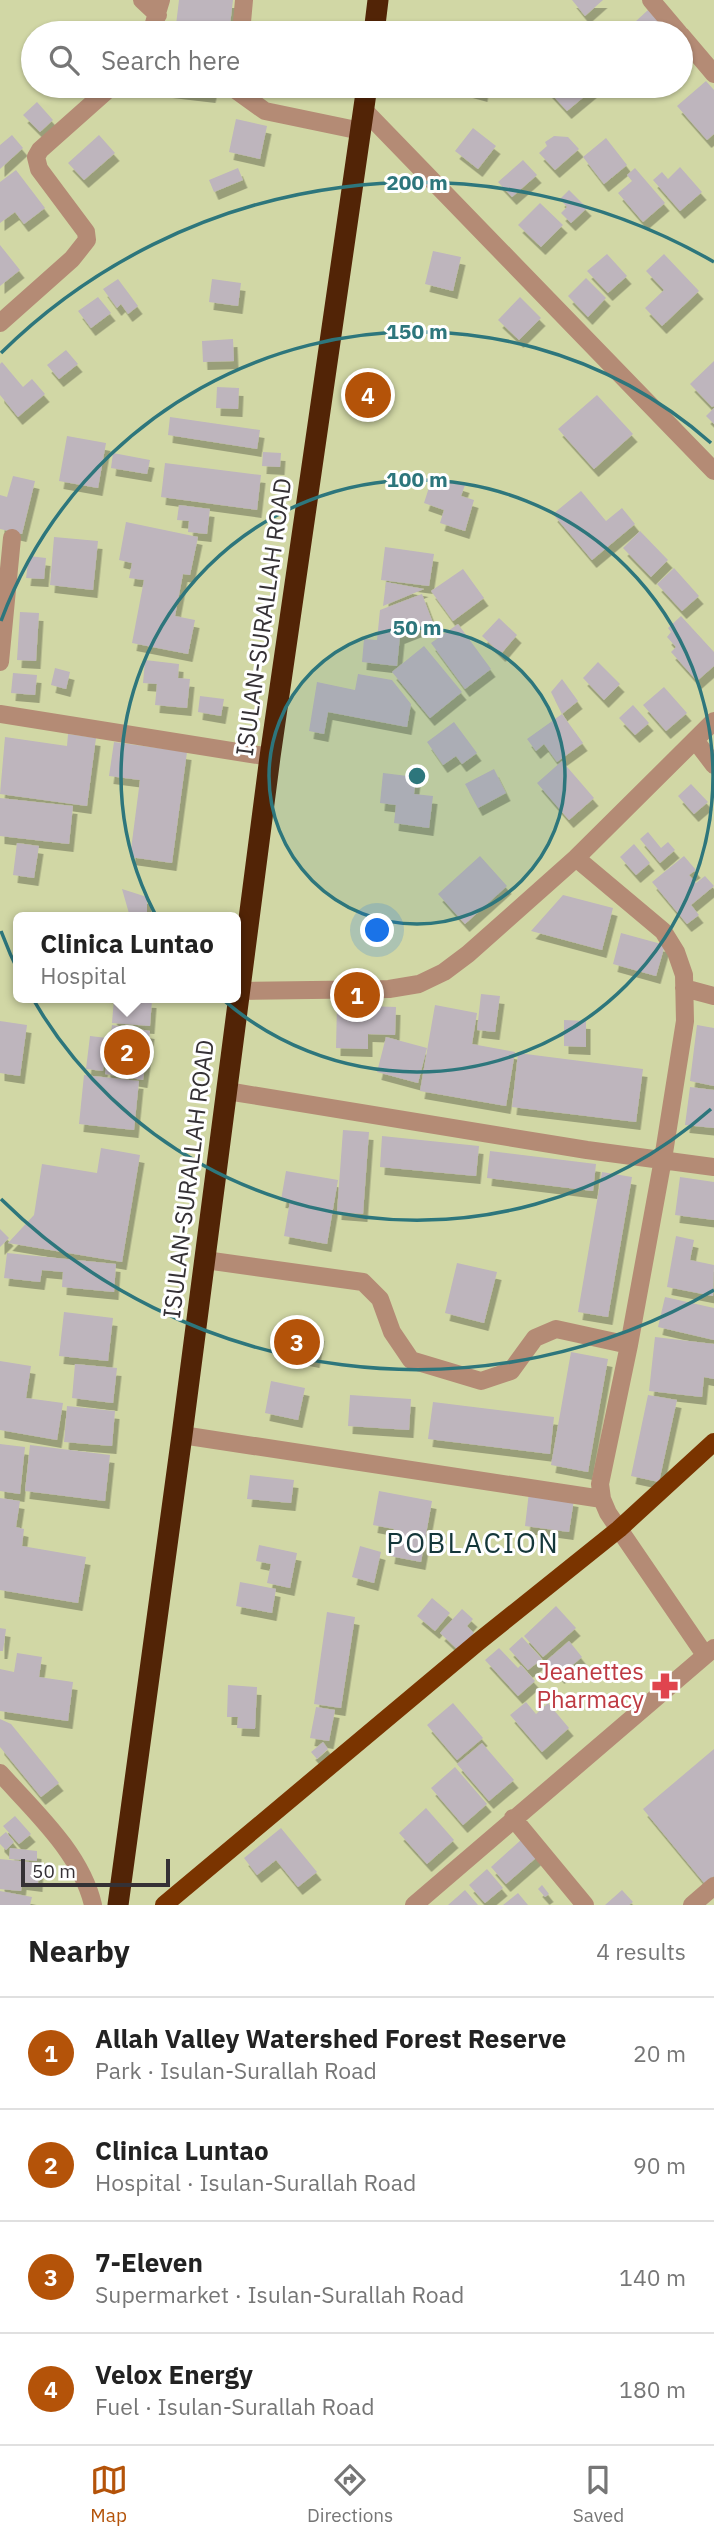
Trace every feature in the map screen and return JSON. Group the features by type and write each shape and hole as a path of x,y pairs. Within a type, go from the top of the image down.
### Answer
{"highway":[{"path":"375,21 378,0"},
{"name":"ISULAN-SURALLAH ROAD","path":"241,976 365,98"},
{"name":"ISULAN-SURALLAH ROAD","path":"118,1905 238,1003"}],"main road":[{"path":"164,1905 478,1642 619,1529 714,1442"}],"street":[{"path":"142,0 159,8"},
{"path":"242,21 244,0"},
{"path":"651,0 669,21"},
{"path":"693,49 714,74"},
{"path":"0,323 72,259 87,240 86,232 39,169 36,157 40,150 98,98"},
{"path":"247,98 265,111 362,120 714,471"},
{"path":"0,663 12,538"},
{"path":"0,714 270,757"},
{"path":"241,991 388,989 419,984 444,972 576,858 714,721"},
{"path":"695,740 714,765"},
{"path":"414,1905 709,1651 619,1529 602,1499 600,1484 663,1160 685,1021 684,975 676,952 663,931 576,858"},
{"path":"684,988 714,996"},
{"path":"227,1091 587,1150 714,1167"},
{"path":"205,1260 363,1282 380,1300 392,1332 411,1360 481,1381 511,1371 535,1338 555,1329 629,1345"},
{"path":"182,1435 602,1499"},
{"path":"0,1773 66,1850 81,1872 93,1905"},
{"path":"513,1818 585,1905"},
{"path":"692,1905 714,1886"}],"green space":[{"path":"0,0 714,0 714,1905 0,1905"}],"building":[{"path":"179,0 233,0 230,21 176,21"},
{"path":"572,0 603,0 585,16"},
{"path":"648,10 658,21 636,21"},
{"path":"706,81 714,90 714,134 707,140 677,106 686,98 693,98 693,92"},
{"path":"555,98 583,98 567,111"},
{"path":"37,102 53,120 40,132 23,115"},
{"path":"236,119 267,126 260,159 229,152"},
{"path":"473,128 496,146 478,169 455,151"},
{"path":"12,135 23,148 0,169 0,145"},
{"path":"99,135 115,153 84,180 68,163"},
{"path":"554,136 568,137 579,149 555,170 539,153 547,146 545,142"},
{"path":"606,138 627,165 604,184 583,157"},
{"path":"523,160 537,175 512,197 498,182"},
{"path":"680,167 702,192 680,211 653,180 662,172 668,179"},
{"path":"238,168 243,180 214,192 209,180"},
{"path":"635,168 665,203 643,222 618,193 632,181 627,175"},
{"path":"16,170 45,208 24,224 15,212 0,223 0,182"},
{"path":"569,190 587,208 571,223 561,213 567,207 560,199"},
{"path":"540,203 563,225 541,247 518,225"},
{"path":"0,245 20,270 0,286"},
{"path":"433,251 461,257 453,291 425,284"},
{"path":"607,254 627,276 608,293 587,271"},
{"path":"664,254 699,291 662,326 645,308 664,290 646,271"},
{"path":"586,278 606,298 588,317 568,296"},
{"path":"118,279 138,306 128,314 121,304 117,308 103,289"},
{"path":"212,279 241,283 238,306 209,302"},
{"path":"98,297 111,313 91,328 78,311"},
{"path":"520,297 541,318 519,340 498,320"},
{"path":"233,339 234,361 203,362 202,341"},
{"path":"66,350 78,364 59,379 47,365"},
{"path":"714,361 714,406 712,407 690,384"},
{"path":"2,362 23,387 32,379 45,394 18,417 0,395"},
{"path":"217,387 239,388 238,409 216,408"},
{"path":"597,395 633,434 594,469 558,429"},
{"path":"714,408 714,424 706,416"},
{"path":"170,417 260,430 257,449 168,435"},
{"path":"67,436 106,443 98,488 59,481"},
{"path":"263,452 281,453 280,467 262,466"},
{"path":"113,453 150,460 147,474 111,468"},
{"path":"165,463 261,475 257,510 161,497"},
{"path":"433,475 465,485 461,496 474,500 465,531 440,523 444,510 424,503"},
{"path":"13,476 35,481 22,534 0,529 0,495 7,497"},
{"path":"581,491 606,521 622,508 635,524 592,560 553,514"},
{"path":"179,505 210,509 207,534 188,532 189,521 177,520"},
{"path":"126,522 198,537 190,575 183,574 175,616 195,620 188,654 132,643 144,580 129,578 132,563 119,560"},
{"path":"640,531 668,560 651,577 623,548"},
{"path":"54,537 98,541 93,590 50,585"},
{"path":"385,547 434,554 429,586 381,580"},
{"path":"29,556 46,558 44,579 26,578"},
{"path":"674,568 699,596 682,611 657,584"},
{"path":"463,569 484,598 453,621 431,591"},
{"path":"386,582 424,589 383,606"},
{"path":"422,594 433,623 400,636 397,666 362,662 364,639 377,640 380,610"},
{"path":"20,612 39,613 36,661 17,660"},
{"path":"681,616 714,652 714,666 697,681 671,652 676,647 667,637 671,632 668,628"},
{"path":"499,618 517,635 501,654 482,636"},
{"path":"458,624 491,669 465,689 431,643"},
{"path":"424,646 462,692 430,718 392,672"},
{"path":"145,660 179,664 178,678 190,679 187,708 155,705 157,684 143,683"},
{"path":"598,662 620,684 604,700 583,678"},
{"path":"55,668 70,672 66,689 51,685"},
{"path":"13,673 37,675 35,695 11,693"},
{"path":"358,674 392,680 411,704 407,727 328,712 324,734 309,731 317,682 355,690"},
{"path":"562,679 578,701 562,714 551,692"},
{"path":"664,687 687,713 666,731 643,705"},
{"path":"200,696 224,699 221,716 198,712"},
{"path":"633,705 649,723 635,735 619,718"},
{"path":"562,714 583,743 557,762 544,744 536,751 527,739"},
{"path":"454,722 477,753 462,764 456,756 443,765 427,742"},
{"path":"68,734 96,738 87,806 0,794 5,737 67,746"},
{"path":"114,742 187,752 172,863 130,857 140,780 109,776"},
{"path":"562,761 594,798 569,820 537,783"},
{"path":"494,769 506,793 478,808 465,784"},
{"path":"383,773 416,777 414,794 433,796 429,828 394,823 396,805 380,803"},
{"path":"691,784 708,802 694,814 678,796"},
{"path":"0,798 73,806 69,844 0,836"},
{"path":"648,832 661,848 668,842 675,850 660,863 640,839"},
{"path":"17,843 39,846 34,878 13,875"},
{"path":"634,844 650,863 636,875 620,857"},
{"path":"480,856 507,886 465,924 438,894"},
{"path":"684,856 696,870 689,875 696,883 705,876 714,886 691,905 699,915 687,924 652,882"},
{"path":"122,889 147,897 147,912 129,912"},
{"path":"563,895 613,908 602,950 531,931"},
{"path":"621,933 665,945 656,976 613,964"},
{"path":"481,994 500,996 495,1032 477,1030"},
{"path":"114,1003 152,1003 150,1026 112,1023"},
{"path":"337,1005 396,1007 395,1035 368,1034 368,1049 336,1048"},
{"path":"435,1005 477,1013 472,1044 515,1052 506,1106 420,1091"},
{"path":"564,1020 586,1021 586,1047 564,1046"},
{"path":"0,1021 27,1025 20,1076 0,1073"},
{"path":"112,1025 150,1031 143,1080 105,1074"},
{"path":"697,1025 714,1028 714,1086 690,1081"},
{"path":"90,1036 107,1038 103,1071 86,1069"},
{"path":"386,1037 427,1048 418,1083 377,1072"},
{"path":"518,1053 643,1069 636,1122 512,1107"},
{"path":"84,1075 139,1081 134,1130 79,1124"},
{"path":"690,1087 714,1090 714,1128 685,1125"},
{"path":"343,1130 369,1132 363,1214 337,1212"},
{"path":"382,1136 479,1146 476,1176 380,1167"},
{"path":"101,1148 140,1155 122,1262 8,1243 34,1215 42,1164 97,1173"},
{"path":"490,1151 596,1164 593,1191 487,1178"},
{"path":"286,1171 338,1180 327,1244 284,1236 290,1201 281,1200"},
{"path":"602,1172 632,1177 608,1317 578,1312"},
{"path":"680,1177 714,1182 714,1220 675,1215"},
{"path":"0,1229 9,1238 0,1247"},
{"path":"676,1236 694,1240 690,1260 714,1265 713,1296 667,1287"},
{"path":"7,1253 116,1264 114,1292 62,1287 63,1272 42,1270 40,1282 4,1278"},
{"path":"457,1263 497,1272 484,1323 445,1313"},
{"path":"665,1297 714,1308 714,1340 658,1327"},
{"path":"64,1312 113,1318 108,1361 59,1356"},
{"path":"284,1326 320,1333 315,1360 279,1353"},
{"path":"655,1337 714,1344 714,1379 704,1377 702,1397 649,1391"},
{"path":"571,1352 608,1359 588,1472 551,1465"},
{"path":"0,1361 31,1366 26,1398 63,1403 57,1440 0,1430"},
{"path":"75,1364 117,1368 113,1403 72,1398"},
{"path":"271,1381 305,1388 298,1420 265,1413"},
{"path":"350,1395 411,1399 409,1430 348,1426"},
{"path":"648,1395 677,1400 659,1482 631,1476"},
{"path":"433,1402 554,1417 550,1454 428,1439"},
{"path":"67,1406 115,1411 112,1446 64,1442"},
{"path":"0,1444 25,1447 20,1494 0,1491"},
{"path":"30,1445 110,1455 105,1501 25,1491"},
{"path":"250,1475 294,1480 291,1503 247,1499"},
{"path":"379,1491 432,1501 421,1562 390,1556 394,1529 373,1525"},
{"path":"529,1492 574,1499 569,1532 525,1526"},
{"path":"0,1498 20,1501 16,1527 24,1529 22,1546 86,1557 78,1603 0,1590"},
{"path":"259,1545 297,1553 290,1588 267,1583 271,1564 256,1561"},
{"path":"360,1546 381,1552 374,1583 352,1577"},
{"path":"240,1582 276,1589 272,1613 236,1606"},
{"path":"432,1598 450,1613 435,1631 417,1616"},
{"path":"556,1606 576,1628 543,1657 524,1636"},
{"path":"462,1609 473,1619 467,1626 474,1633 458,1650 440,1633"},
{"path":"327,1612 355,1617 341,1708 314,1704"},
{"path":"0,1628 6,1629 3,1651 0,1651"},
{"path":"522,1637 542,1659 528,1670 509,1649"},
{"path":"569,1641 582,1657 560,1676 546,1661"},
{"path":"499,1648 518,1668 521,1665 535,1681 518,1696 485,1660"},
{"path":"17,1653 42,1657 39,1677 73,1682 68,1721 0,1711 0,1669 14,1672"},
{"path":"228,1685 257,1687 255,1729 237,1728 238,1717 227,1717"},
{"path":"526,1702 536,1714 548,1703 569,1728 542,1752 510,1715"},
{"path":"453,1703 483,1738 457,1760 427,1725"},
{"path":"316,1707 335,1710 329,1741 310,1738"},
{"path":"0,1719 11,1724 59,1783 41,1797 0,1747"},
{"path":"323,1742 328,1749 317,1759 311,1752"},
{"path":"482,1743 514,1780 489,1801 457,1764"},
{"path":"714,1749 714,1876 705,1884 643,1809"},
{"path":"455,1767 487,1804 463,1825 431,1788"},
{"path":"426,1808 454,1840 427,1864 399,1833"},
{"path":"15,1816 31,1834 19,1844 3,1826"},
{"path":"281,1828 317,1872 298,1887 276,1860 257,1875 244,1858"},
{"path":"6,1832 14,1842 6,1850 0,1844 0,1837"},
{"path":"522,1839 537,1857 506,1884 491,1867"},
{"path":"10,1848 37,1851 37,1861 9,1859"},
{"path":"0,1859 39,1863 38,1884 22,1882 21,1891 0,1889"},
{"path":"487,1869 503,1888 485,1903 469,1885"},
{"path":"542,1885 549,1894 545,1897 538,1889"},
{"path":"465,1890 478,1905 448,1905"},
{"path":"622,1890 633,1902 629,1905 605,1905"},
{"path":"0,1891 32,1897 30,1905 0,1905"},
{"path":"518,1893 528,1905 503,1905"}],"place":[{"name":"Velox Energy","path":"368,395"},
{"name":"Allah Valley Watershed Forest Reserve","path":"357,995"},
{"name":"Clinica Luntao","path":"127,1052"},
{"name":"7-Eleven","path":"297,1342"},
{"name":"Jeanettes Pharmacy","path":"665,1686"}],"district":[{"name":"POBLACION","path":"473,1543"}]}
